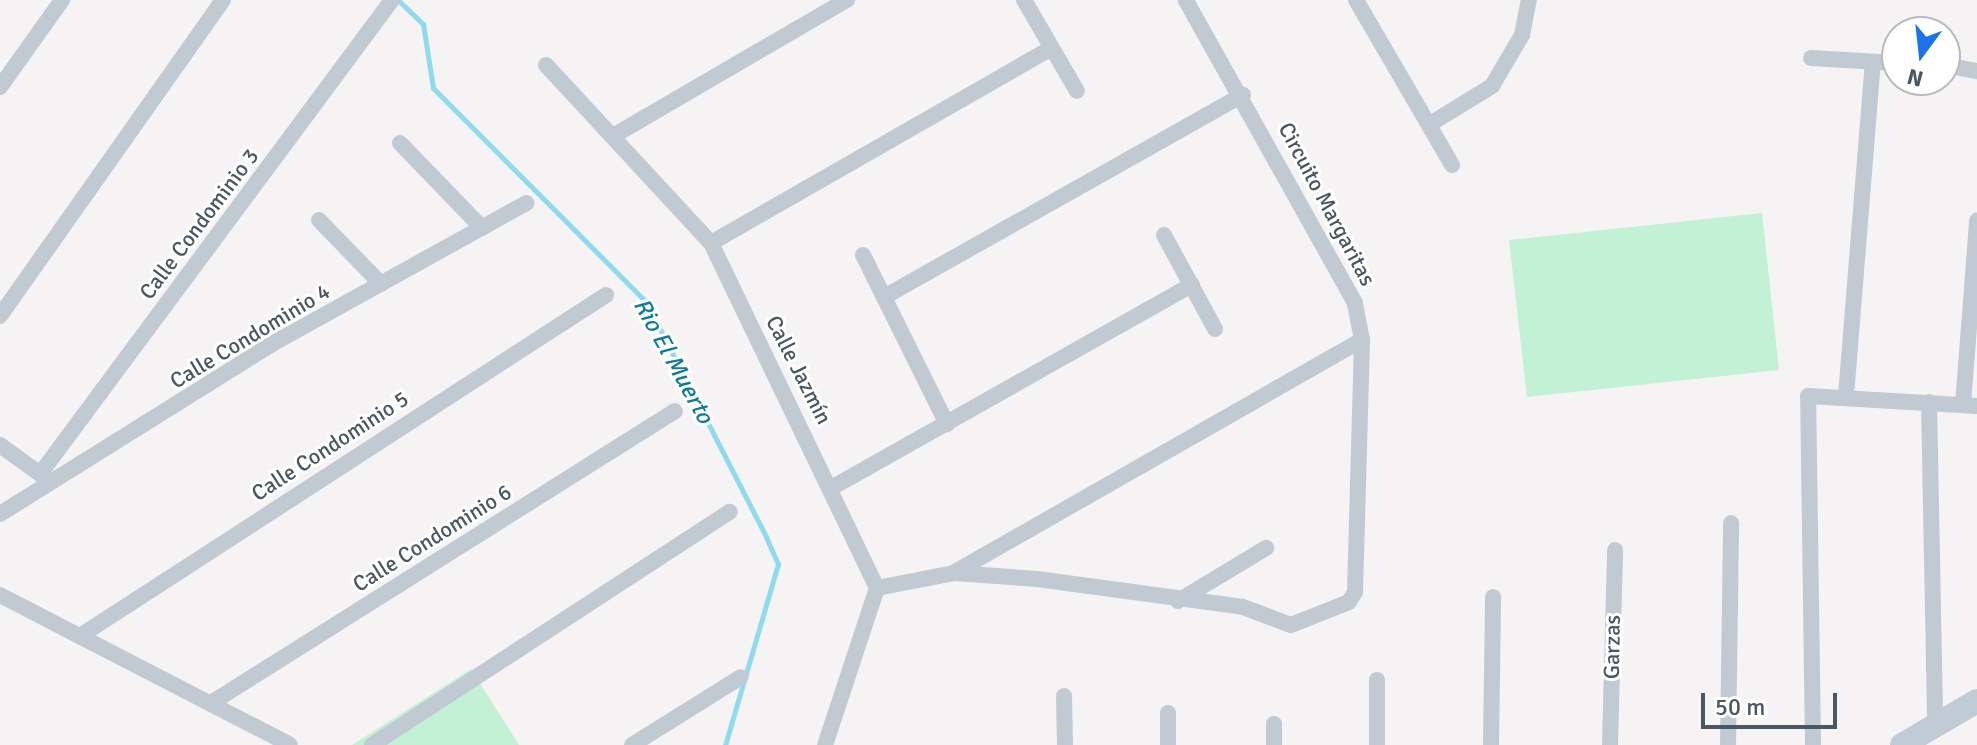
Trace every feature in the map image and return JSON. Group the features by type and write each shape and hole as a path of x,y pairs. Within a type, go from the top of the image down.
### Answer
{"main road":[{"path":"1902,745 1977,701"}],"street":[{"path":"0,87 62,0"},
{"path":"0,316 223,0"},
{"name":"Calle Condominio 3","path":"46,479 392,0"},
{"path":"613,136 847,0"},
{"path":"1024,0 1077,91"},
{"name":"Circuito Margaritas","path":"1178,601 1243,607 1291,625 1349,602 1355,592 1362,340 1355,303 1243,95 1186,0"},
{"path":"1356,0 1452,165"},
{"path":"1430,124 1492,86 1522,35 1529,0"},
{"path":"711,243 1051,48"},
{"path":"1811,58 1881,62"},
{"path":"1846,396 1873,62"},
{"name":"Calle Jazmín","path":"546,65 711,243 833,487 877,588"},
{"path":"884,297 1243,95"},
{"path":"400,143 482,228"},
{"name":"Calle Condominio 4","path":"0,514 46,479 272,344 526,203"},
{"path":"319,220 381,284"},
{"path":"1813,745 1804,403 1818,394 1970,406 1977,221"},
{"path":"1164,235 1215,329"},
{"path":"863,255 947,424"},
{"path":"833,487 1192,285"},
{"name":"Calle Condominio 5","path":"80,636 606,295"},
{"path":"954,573 1362,340"},
{"path":"1929,402 1935,724"},
{"name":"Calle Condominio 6","path":"211,703 675,411"},
{"path":"0,445 46,479"},
{"path":"372,745 730,512"},
{"path":"1728,745 1731,523"},
{"path":"825,745 877,588 954,573 1037,579 1178,601 1266,548"},
{"name":"Garzas","path":"1610,745 1615,550"},
{"path":"0,595 290,745"},
{"path":"1491,745 1493,597"},
{"path":"632,745 741,677"},
{"path":"1377,680 1377,745"},
{"path":"1064,696 1065,745"},
{"path":"1168,713 1168,745"},
{"path":"1274,724 1274,745"}],"green space":[{"path":"1762,213 1779,370 1527,397 1509,240"},
{"path":"471,669 519,745 352,745"}],"waterway":[{"name":"Rio El Muerto","path":"398,0 423,24 433,88 646,302 778,564 725,745"}]}
